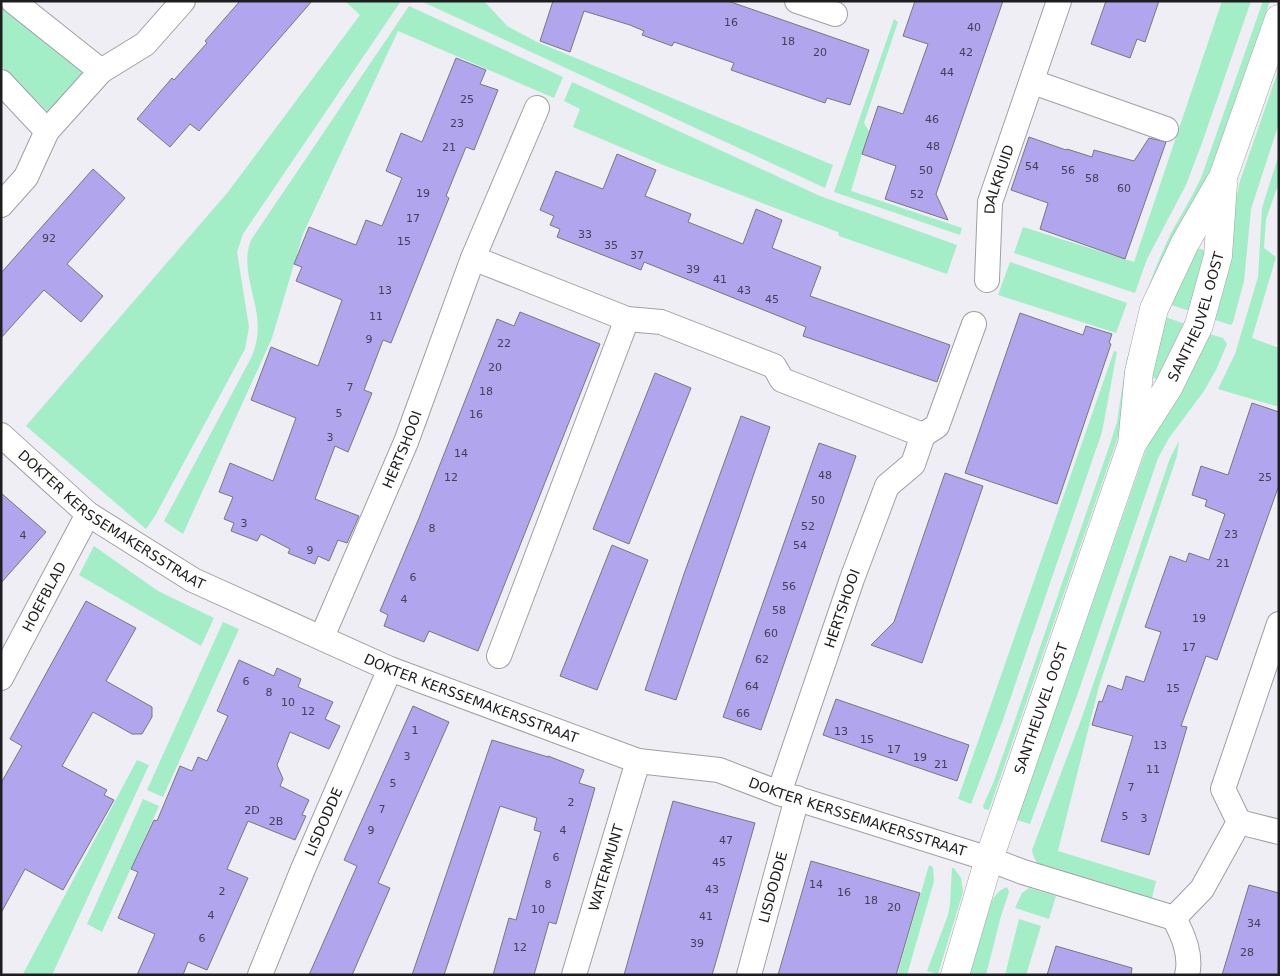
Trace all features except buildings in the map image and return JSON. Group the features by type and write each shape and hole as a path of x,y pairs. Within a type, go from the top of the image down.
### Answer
{"street":[{"path":"13,1 101,71"},
{"path":"1,205 26,177 47,131 101,71 145,44 182,1"},
{"path":"797,1 835,14"},
{"name":"DALKRUID","path":"987,280 990,202 1060,1"},
{"name":"SANTHEUVEL OOST","path":"955,975 989,860 1132,444 1139,372 1154,309 1185,243 1223,177 1279,19"},
{"path":"1,82 47,131"},
{"path":"1033,82 1166,129"},
{"name":"HERTSHOOI","path":"322,637 406,442 473,258 537,108"},
{"name":"SANTHEUVEL OOST","path":"1132,444 1168,388 1198,325 1218,256 1223,177"},
{"path":"473,258 627,319 661,322 774,366 782,380 923,435"},
{"path":"499,656 627,319"},
{"name":"HERTSHOOI","path":"788,796 852,579 887,486 913,464 923,435 937,426 974,324"},
{"name":"DOKTER KERSSEMAKERSSTRAAT","path":"1,435 88,514 193,580 390,669 638,761 718,770 788,796 1023,872 1174,918"},
{"name":"HOEFBLAD","path":"1,678 88,514"},
{"path":"1239,822 1224,789 1279,624"},
{"name":"LISDODDE","path":"260,975 303,869 390,669"},
{"name":"WATERMUNT","path":"574,975 638,761"},
{"name":"LISDODDE","path":"749,975 788,796"},
{"path":"1239,822 1279,832"},
{"path":"1187,975 1190,966 1184,939 1174,918 1202,890 1239,822"}],"green space":[{"path":"345,1 401,1 243,234 237,252 249,327 245,349 155,516 146,529 26,426 228,192 360,15"},
{"path":"421,1 484,1 507,26 537,42 833,165 825,188"},
{"path":"1222,1 1251,1 1186,185 1147,259 1135,293 1014,253 1023,227 1134,262"},
{"path":"1263,1 1270,1 1210,177 1147,291 1171,233 1201,178"},
{"path":"1,3 87,73 49,113 1,66"},
{"path":"409,6 563,77 554,98 398,31 303,234 272,338 183,534 164,521 251,358 256,343 258,332 257,316 247,259 251,240"},
{"path":"894,19 898,22 864,123 869,131 851,191 962,228 960,235 834,192"},
{"path":"1279,68 1279,123 1251,209 1244,281 1231,325 1209,318 1240,181"},
{"path":"572,82 820,196 957,245 947,274 839,236 838,232 663,165 573,127 580,109 564,101"},
{"path":"1279,154 1279,182 1266,219 1264,248 1276,257 1252,338 1279,348 1279,407 1218,389 1235,354 1258,277 1262,208"},
{"path":"1191,246 1209,252 1193,312 1168,304"},
{"path":"1010,262 1127,303 1116,333 998,295"},
{"path":"1141,312 1124,413 1117,440 989,810 984,809 983,806 994,781 1111,441 1117,422 1126,362"},
{"path":"1163,316 1188,325 1164,381 1146,376"},
{"path":"1203,332 1223,338 1227,344 1216,370 1204,391 1169,438 1158,458 1078,693 1030,824 1017,820 1146,450"},
{"path":"1114,351 1117,352 1102,432 1004,717 971,804 958,799"},
{"path":"1179,441 1177,456 1099,686 1058,851 1156,881 1152,898 1037,863 1032,850 1081,720 1170,458"},
{"path":"94,546 158,591 214,618 201,646 79,575"},
{"path":"223,622 239,629 163,797 147,790"},
{"path":"137,760 149,765 52,975 23,974"},
{"path":"143,799 159,806 102,932 87,924"},
{"path":"929,865 933,867 934,881 907,975 897,975"},
{"path":"952,868 961,878 963,892 938,974 927,971 948,915"},
{"path":"1007,887 1009,892 986,975 969,975 991,903 998,893"},
{"path":"1029,888 1056,896 1049,919 1015,908 1022,893"},
{"path":"1019,919 1041,926 1026,975 1005,975"}]}
